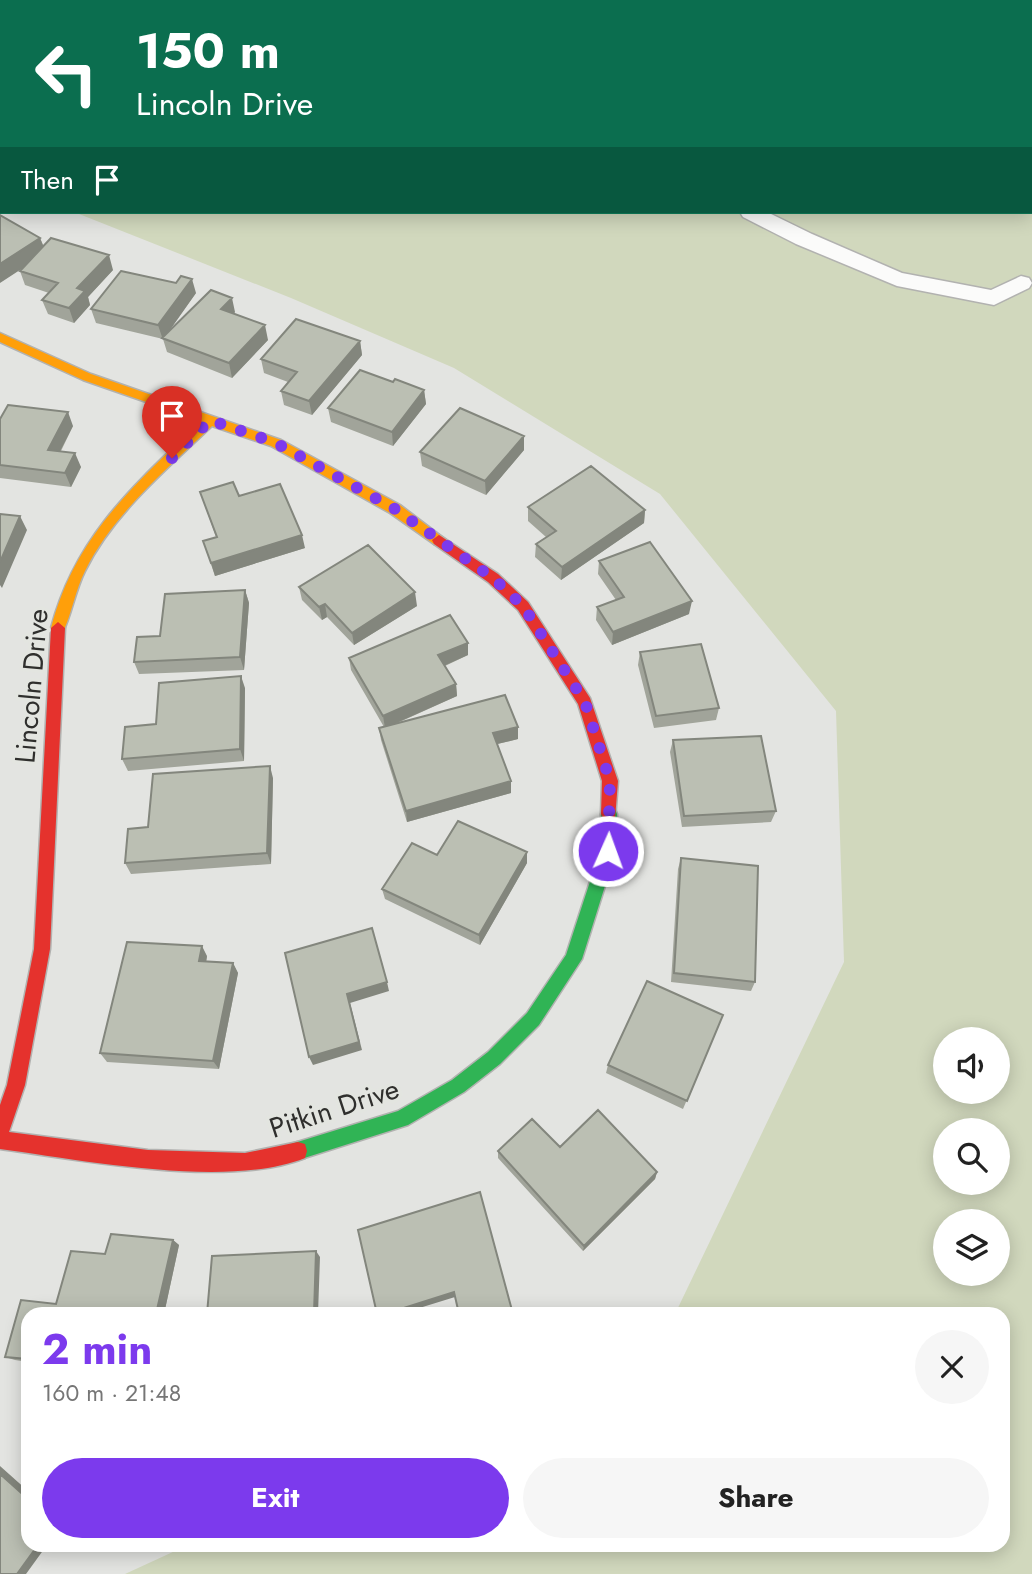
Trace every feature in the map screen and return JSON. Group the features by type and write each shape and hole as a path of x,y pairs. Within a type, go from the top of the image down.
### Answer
{"street":[{"path":"755,214 804,239 897,279 994,298 1021,283"},
{"name":"Pitkin Drive","path":"0,337 87,377 276,443 395,509 493,578 523,606 585,702 610,781 608,851 573,959 533,1019 494,1058 458,1086 402,1119 312,1148 245,1162 148,1158 0,1140"},
{"name":"Lincoln Drive","path":"0,1131 16,1085 42,950 56,640 65,599 99,536 134,496 210,420"}],"green space":[{"path":"79,214 1032,214 1032,1574 125,1574 173,1552 1010,1552 1010,1307 678,1307 844,962 836,711 660,494 454,368 291,298"}],"building":[{"path":"0,215 40,238 0,264"},
{"path":"51,238 109,255 77,288 85,291 69,308 42,300 58,283 20,271"},
{"path":"121,271 176,283 181,276 192,279 158,325 91,309"},
{"path":"211,290 232,298 221,309 265,325 229,363 162,338"},
{"path":"296,319 360,341 309,401 281,391 297,372 261,359"},
{"path":"360,370 424,390 392,432 328,408"},
{"path":"8,405 68,412 48,450 75,453 65,473 0,465 0,419"},
{"path":"460,408 524,436 485,481 420,452"},
{"path":"591,466 645,510 562,567 536,544 556,531 528,507"},
{"path":"233,482 239,496 280,484 302,535 211,563 203,541 217,537 200,492"},
{"path":"0,514 20,516 0,562"},
{"path":"650,542 692,601 613,632 597,607 624,597 599,561"},
{"path":"368,545 415,592 352,633 325,604 319,607 299,587"},
{"path":"245,590 240,657 134,662 137,637 160,636 165,594"},
{"path":"450,615 468,643 438,655 456,684 383,716 349,658"},
{"path":"701,644 719,708 656,716 640,652"},
{"path":"241,676 240,749 122,759 125,727 156,724 159,683"},
{"path":"505,695 518,727 493,733 511,781 406,811 379,728"},
{"path":"761,736 776,811 684,816 673,740"},
{"path":"270,766 267,853 125,863 128,829 148,827 153,774"},
{"path":"458,821 527,852 479,935 382,889 412,843 437,855"},
{"path":"681,858 758,866 755,982 674,973"},
{"path":"372,928 387,982 347,994 359,1042 309,1057 285,953"},
{"path":"127,942 202,946 199,961 233,963 213,1061 100,1053"},
{"path":"647,981 723,1015 687,1101 608,1065"},
{"path":"598,1110 657,1172 584,1246 498,1151 532,1119 560,1147"},
{"path":"480,1192 511,1307 457,1307 454,1292 407,1307 375,1307 358,1230"},
{"path":"111,1234 173,1240 158,1307 21,1307 21,1358 5,1357 21,1300 56,1304 71,1251 105,1254"},
{"path":"316,1251 314,1307 208,1307 212,1256"},
{"path":"0,1474 21,1493 21,1552 33,1552 17,1574 0,1574"}],"traffic: fast":[{"path":"298,1151 402,1119 458,1086 494,1058 533,1019 573,959 608,851 609,814"}],"traffic: slow":[{"path":"0,337 87,377 276,443 395,509 439,540"},
{"path":"58,628 66,597 79,567 97,540 140,489 210,420"}],"traffic: jam":[{"path":"439,540 493,578 523,606 585,702 610,781 609,814"},
{"path":"0,1131 16,1085 42,949 58,628"},
{"path":"0,1140 148,1159 245,1162 298,1151"}],"route":[{"path":"172,458 210,420 276,443 395,509 493,578 523,606 585,702 610,781 608,851"}]}
